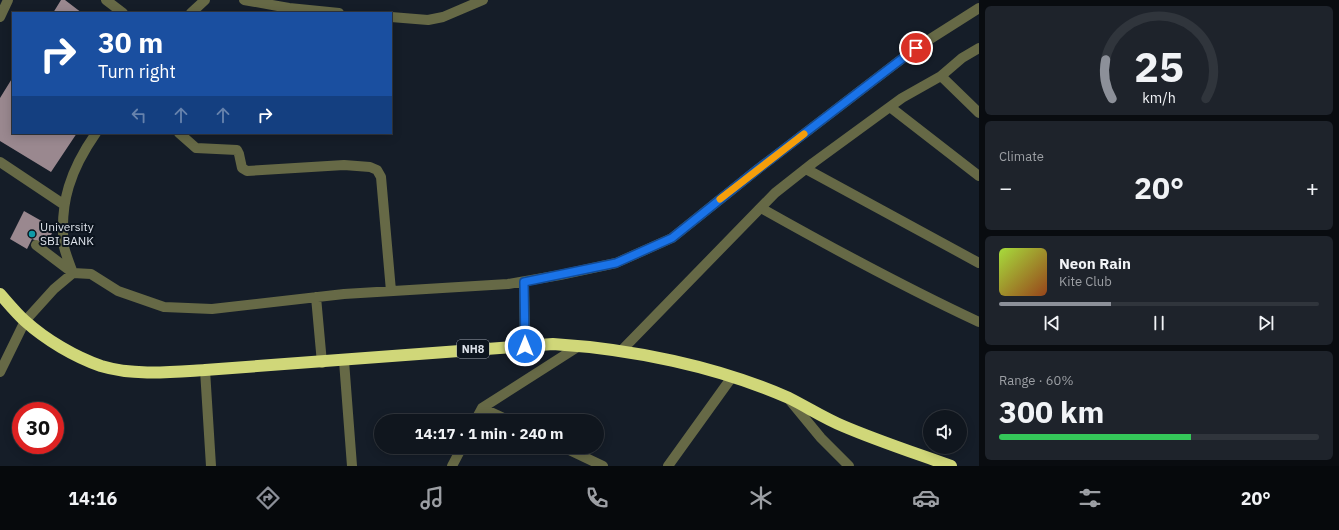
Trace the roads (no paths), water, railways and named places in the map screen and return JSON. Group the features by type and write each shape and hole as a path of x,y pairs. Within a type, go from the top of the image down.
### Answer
{"highway":[{"name":"NH8","path":"0,294 25,321 50,340 78,356 102,366 150,372 322,363 525,346 579,346 673,361 732,378 788,398 843,426 951,466"}],"street":[{"path":"0,16 8,0"},
{"path":"106,0 122,12"},
{"path":"192,12 205,0"},
{"path":"244,0 289,8 329,12"},
{"path":"392,17 428,20 443,17 483,0"},
{"path":"36,245 73,273 91,274 118,291 164,307 212,309 316,297 524,282 616,263 672,238 758,169 916,48 979,8"},
{"path":"620,352 775,193 890,107 941,76 962,58 979,48"},
{"path":"941,76 979,112"},
{"path":"890,107 979,176"},
{"path":"73,273 64,247 63,204 74,171 95,134"},
{"path":"180,134 196,148 210,150 233,148 239,154 242,168 247,171 344,165 370,167 377,170 381,177 391,291"},
{"path":"0,162 63,204"},
{"path":"806,169 979,263"},
{"path":"761,208 856,262 979,322"},
{"path":"0,372 25,321 54,289 73,273"},
{"path":"524,282 525,346"},
{"path":"316,297 322,363"},
{"path":"479,414 482,408 579,346"},
{"path":"344,361 352,466"},
{"path":"205,370 211,466"},
{"path":"668,466 732,378"},
{"path":"788,398 821,438 849,466"},
{"path":"482,408 495,414"},
{"path":"452,466 458,454"},
{"path":"578,454 603,466"}],"place":[{"name":"University SBI BANK","path":"32,234"}]}
